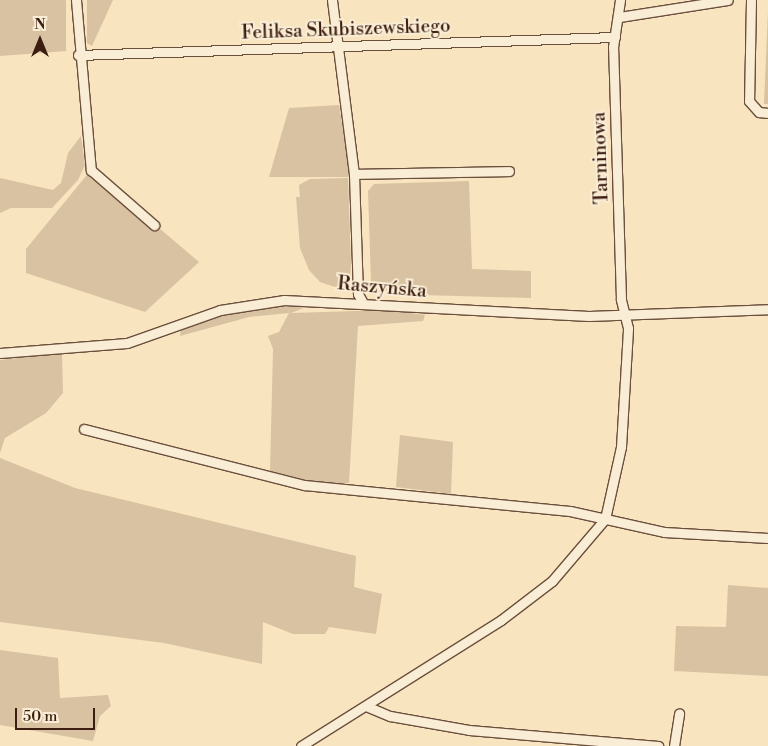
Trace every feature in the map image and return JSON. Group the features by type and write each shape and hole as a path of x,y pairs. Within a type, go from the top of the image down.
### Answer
{"street":[{"path":"76,0 78,55 91,170 154,225"},
{"path":"332,0 334,48 354,174 358,294 362,301"},
{"name":"Tarninowa","path":"605,518 622,435 626,316 621,299 615,37 620,16 620,0"},
{"path":"620,16 728,0"},
{"path":"751,0 749,101 759,112 768,113"},
{"name":"Feliksa Skubiszewskiego","path":"78,55 334,48 615,37"},
{"path":"354,174 509,171"},
{"name":"Raszyńska","path":"0,353 127,343 220,310 258,302 362,301 452,311 626,316 768,309"},
{"path":"84,429 304,485 570,511 664,532 768,538"},
{"path":"301,746 366,706 541,589 605,518"},
{"path":"366,706 390,716 469,730 658,746"},
{"path":"674,746 679,713"}],"shaded area":[{"path":"0,0 66,0 66,51 0,56"},
{"path":"87,0 113,0 92,46 87,43"},
{"path":"768,11 768,104 764,104"},
{"path":"339,105 351,177 269,177 289,108"},
{"path":"81,136 85,165 78,180 52,208 11,208 0,213 0,178 53,190 61,183 68,153"},
{"path":"91,170 199,262 145,312 26,273 26,249"},
{"path":"348,178 351,264 350,282 344,290 320,282 309,270 300,248 296,197 300,197 299,185 310,179"},
{"path":"469,181 472,269 531,271 531,298 422,295 422,290 412,289 379,292 371,282 368,191 374,184"},
{"path":"314,304 291,313 389,310 425,315 423,321 358,326 349,483 317,483 270,472 273,349 268,336 279,332 289,313 249,317 180,336 181,329 196,321 228,311"},
{"path":"62,353 63,393 46,413 5,438 0,453 0,360"},
{"path":"400,435 453,442 451,494 396,487"},
{"path":"0,458 75,488 356,556 354,587 382,594 376,634 329,627 325,634 293,634 263,622 262,664 164,643 0,622"},
{"path":"728,585 768,588 768,676 674,671 676,626 726,627"},
{"path":"0,650 58,658 60,698 108,695 111,706 100,716 93,741 0,725"}]}
